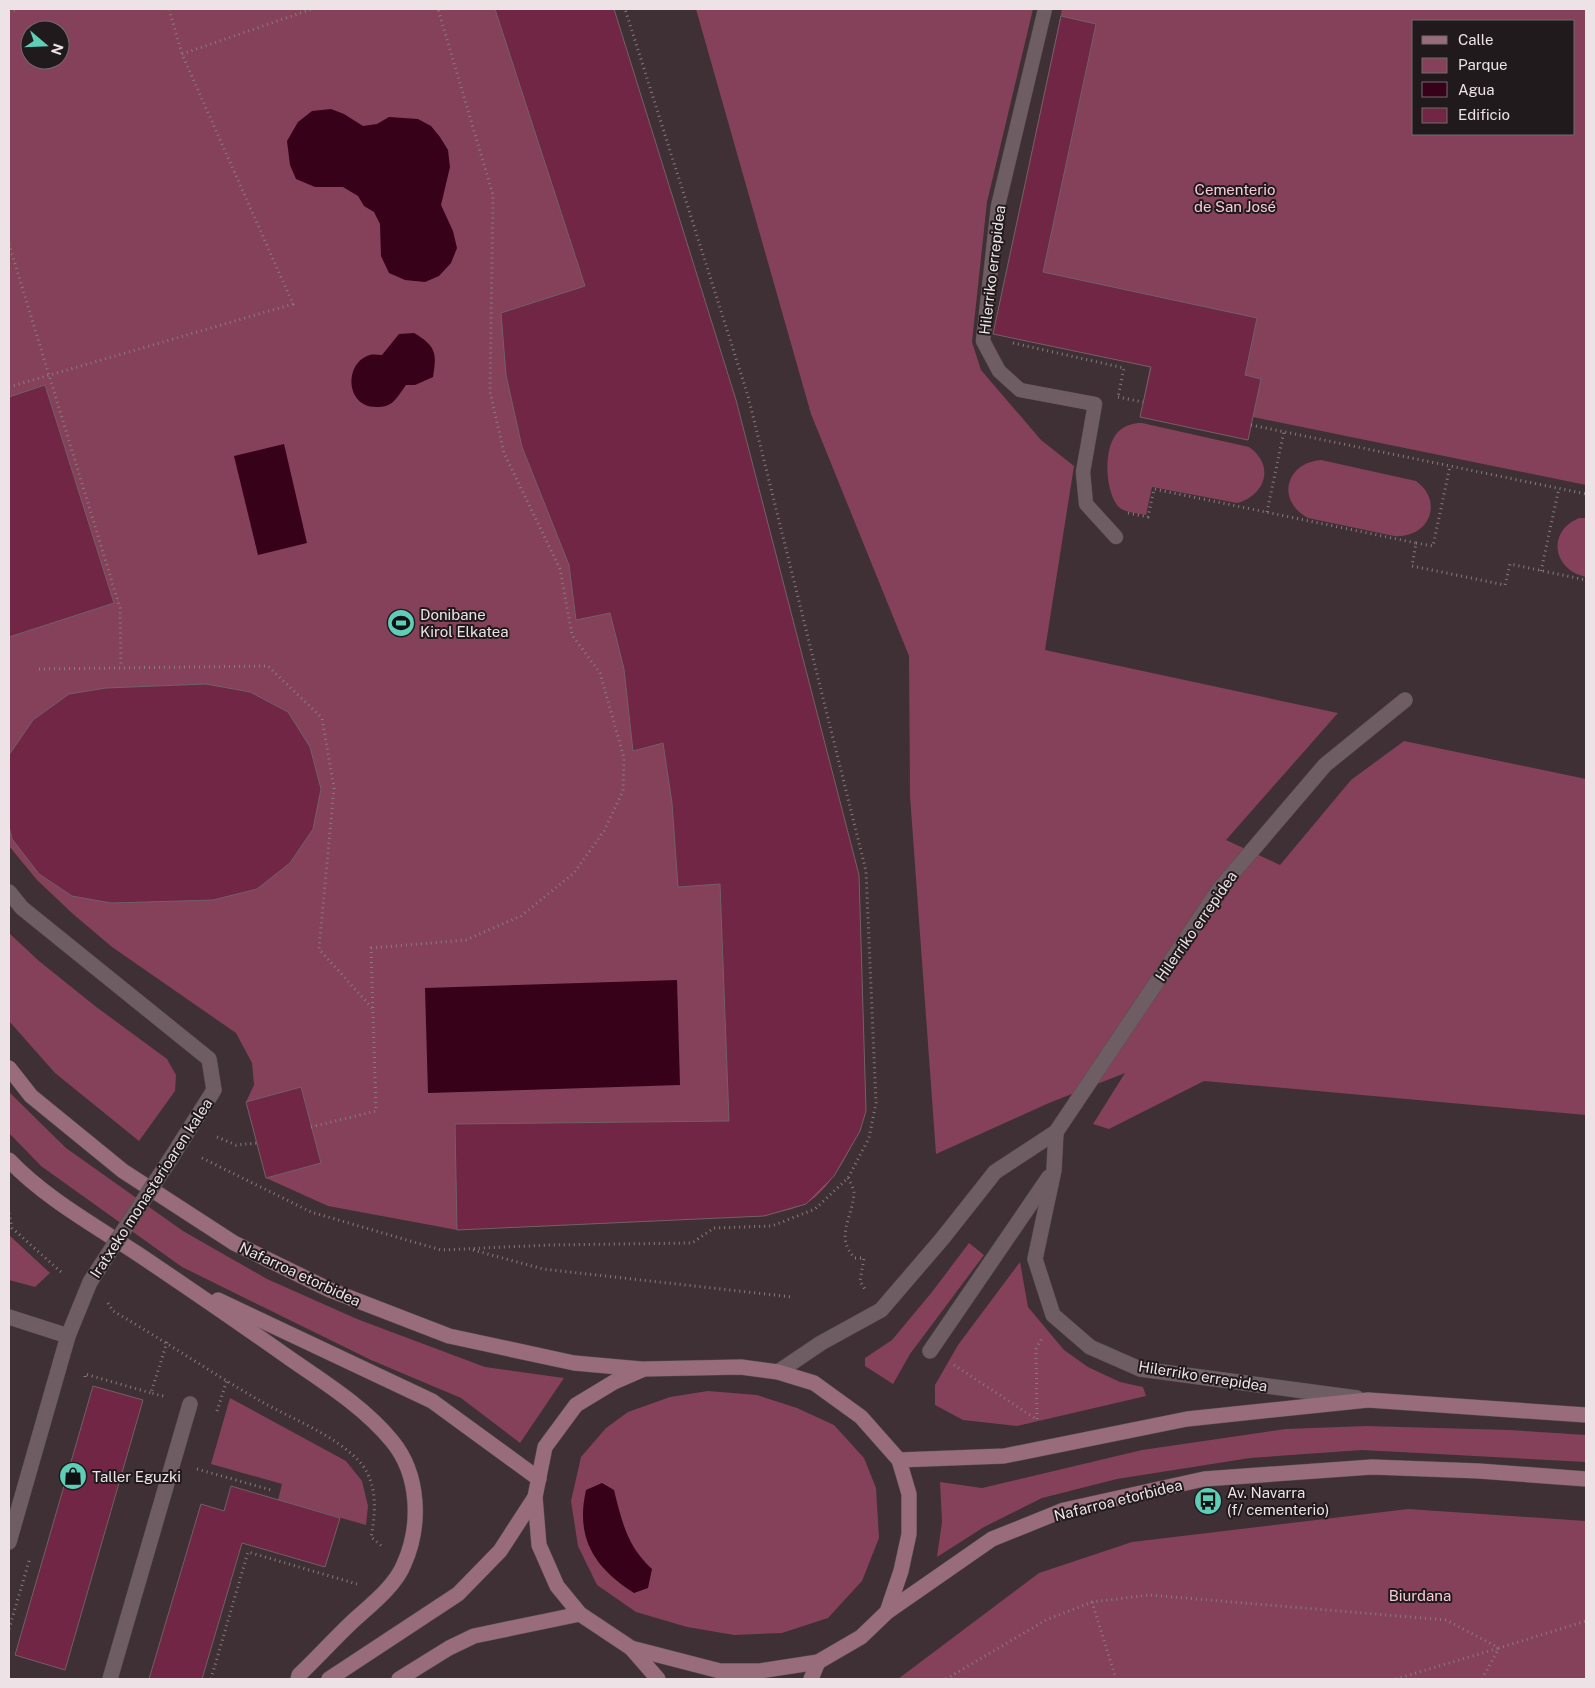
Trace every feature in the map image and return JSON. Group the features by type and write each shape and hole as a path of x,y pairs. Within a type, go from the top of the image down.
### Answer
{"main road":[{"name":"Nafarroa etorbidea","path":"9,1068 31,1096 123,1171 234,1243 330,1290 449,1336 574,1363 644,1369 741,1367 778,1372 814,1383 862,1417 899,1460"},
{"path":"9,1160 23,1175 75,1213 179,1281 348,1398 393,1442 407,1466 414,1487 416,1518 411,1546 404,1567 376,1600 299,1674 298,1679"},
{"path":"179,1281 432,1401 466,1428 539,1479"},
{"path":"644,1369 614,1382 576,1405 545,1447 535,1498 539,1545 557,1586 580,1614 631,1648 658,1679"},
{"path":"886,1612 901,1571 909,1534 909,1494 899,1460 1004,1456 1187,1419 1368,1400 1586,1415"},
{"name":"Nafarroa etorbidea","path":"818,1662 860,1637 886,1612 992,1540 1064,1510 1204,1479 1372,1467 1479,1471 1586,1479"},
{"path":"329,1679 458,1594 500,1551 535,1498"},
{"path":"399,1679 449,1648 474,1636 580,1614"},
{"path":"631,1648 720,1671 760,1672 818,1662"},
{"path":"811,1679 818,1662"}],"street":[{"name":"Hilerriko errepidea","path":"778,1372 821,1343 881,1310 942,1239 995,1172 1056,1132 1220,888 1325,765 1405,700"},
{"name":"Iratxeko monasterioaren kalea","path":"9,892 22,908 209,1059 214,1090 90,1282 68,1336 9,1542"},
{"path":"1053,1315 1035,1259 1054,1170 1056,1132"},
{"path":"930,1351 1054,1170"},
{"name":"Hilerriko errepidea","path":"1053,1315 1090,1346 1140,1369 1368,1400"},
{"path":"9,1317 68,1336"},
{"path":"110,1679 190,1404"}],"lane":[{"name":"Hilerriko errepidea","path":"1045,9 998,206 982,341 999,371 1020,390 1095,404 1083,472 1086,504 1116,537"}],"path":[{"path":"9,12 18,9"},
{"path":"9,387 48,374 293,304 182,54 169,9"},
{"path":"182,54 312,9"},
{"path":"311,1127 376,1111 371,948 466,940 521,916 574,873 604,832 623,791 624,758 600,673 572,635 560,569 504,453 490,392 493,195 438,9"},
{"path":"202,1158 311,1212 441,1250 692,1243 714,1228 772,1226 815,1209 848,1178 869,1138 876,1103 866,871 748,396 625,9"},
{"path":"9,244 120,608 121,666"},
{"path":"1118,397 1143,402"},
{"path":"1251,424 1586,494"},
{"path":"1267,512 1284,432"},
{"path":"1121,511 1148,517 1154,489 1433,546 1450,466"},
{"path":"1541,570 1559,488"},
{"path":"1416,543 1412,566 1505,585 1510,564 1586,580"},
{"path":"39,669 121,666 268,666 322,718 334,788 319,949 372,1008"},
{"path":"217,1137 236,1145 257,1143"},
{"path":"848,1178 854,1192 844,1232 849,1251 855,1258 864,1258 860,1281 862,1287 881,1310"},
{"path":"9,1214 12,1228 61,1272"},
{"path":"470,1249 542,1269 792,1297"},
{"path":"110,1296 108,1304 113,1311 261,1401 331,1439 359,1462 374,1495 376,1511 371,1537 386,1550"},
{"path":"954,1365 1037,1419 1036,1349 1053,1315"},
{"path":"83,1384 86,1374 151,1393"},
{"path":"173,1462 272,1490"},
{"path":"382,1556 389,1542"},
{"path":"212,1679 248,1552 358,1584"},
{"path":"9,1629 31,1553"},
{"path":"352,1591 363,1579"},
{"path":"946,1679 1046,1620 1092,1602 1149,1595 1446,1620 1499,1648"},
{"path":"1092,1602 1116,1679"},
{"path":"1396,1679 1586,1621"},
{"path":"1482,1679 1499,1648"}],"green space":[{"name":"Donibane Kirol Elkatea","path":"9,9 614,9 736,400 859,875 866,1111 857,1136 834,1176 815,1197 805,1204 764,1216 457,1230 328,1206 266,1178 246,1102 254,1085 252,1063 236,1033 112,947 37,880 9,846"},
{"path":"696,9 1033,9 987,202 972,342 981,370 1041,440 1074,466 1045,650 1338,713 1226,840 1280,865 1351,780 1404,741 1586,779 1586,1115 1204,1081 1109,1129 1093,1124 1125,1073 1049,1103 936,1154 910,796 909,656 811,414"},
{"name":"Cementerio de San José","path":"1062,9 1586,9 1586,485 1253,417 1248,440 1140,417 1150,367 993,334"},
{"path":"1135,423 1249,447 1262,462 1264,479 1260,487 1247,499 1237,503 1152,487 1146,515 1123,510 1117,505 1110,489 1107,468 1110,447 1113,439 1123,428"},
{"path":"1321,460 1416,481 1425,490 1430,499 1429,518 1416,532 1394,536 1308,518 1298,511 1291,502 1289,484 1299,468"},
{"path":"1579,518 1586,518 1586,577 1566,567 1558,550 1558,541 1562,532 1568,524"},
{"path":"9,933 39,961 95,1006 167,1059 176,1075 175,1091 139,1141 55,1073 9,1021"},
{"path":"9,1092 66,1148 183,1231 267,1279 357,1319 485,1367 564,1378 520,1443 461,1398 371,1360 182,1267 41,1166 9,1133"},
{"path":"9,1235 50,1273 35,1287 9,1280"},
{"path":"969,1243 984,1255 910,1354 893,1384 865,1366 865,1358 892,1340"},
{"path":"1020,1262 1028,1307 1064,1350 1088,1367 1120,1382 1143,1387 1146,1396 1017,1426 963,1420 935,1405 935,1385 958,1345"},
{"path":"708,1391 757,1395 797,1408 834,1425 864,1458 876,1488 879,1538 862,1581 828,1618 782,1633 734,1635 687,1627 636,1612 597,1585 578,1546 571,1501 581,1457 606,1428 628,1412 670,1397"},
{"path":"230,1398 346,1461 362,1481 368,1506 366,1525 278,1500 282,1484 211,1464"},
{"path":"1366,1426 1510,1430 1586,1435 1586,1462 1362,1450 1250,1458 1117,1479 1042,1498 984,1527 937,1557 942,1522 940,1482 982,1488 1142,1450 1286,1429"},
{"name":"Biurdana","path":"1408,1509 1586,1521 1586,1679 898,1679 1039,1573 1132,1542"}],"water":[{"path":"331,109 344,114 363,126 377,124 389,117 418,119 431,126 440,137 448,150 450,167 441,205 453,231 457,248 451,263 439,276 425,282 405,280 389,273 381,256 380,224 374,212 364,206 358,196 343,187 315,187 296,179 290,165 287,141 298,122 312,111"},
{"path":"414,333 431,346 435,356 433,377 415,385 406,385 394,401 386,406 366,405 358,400 352,384 352,375 356,366 362,359 370,355 382,355 399,334"},
{"path":"284,444 307,543 258,555 234,456"},
{"path":"677,980 680,1085 428,1093 425,988"},
{"path":"602,1483 614,1490 623,1523 631,1542 652,1569 648,1588 634,1593 608,1573 591,1550 583,1523 583,1507 586,1490"}],"building":[{"path":"495,9 614,9 736,400 859,875 866,1111 860,1131 834,1176 806,1204 764,1216 457,1230 455,1124 729,1121 720,884 678,887 672,803 663,743 633,751 624,669 610,613 576,620 569,565 522,447 506,375 501,313 585,286"},
{"path":"1061,16 1096,24 1043,272 1257,318 1245,375 1261,379 1248,440 1140,417 1151,367 993,334"},
{"path":"45,385 114,603 9,637 9,397"},
{"path":"206,684 250,692 288,712 310,747 321,789 313,829 290,863 257,889 213,900 111,903 72,896 39,874 12,839 9,826 9,755 33,720 69,694 106,688"},
{"path":"301,1087 321,1163 266,1178 246,1102"},
{"path":"93,1386 143,1400 65,1670 15,1655"},
{"path":"231,1486 340,1518 325,1567 242,1543 202,1679 149,1679 201,1504 224,1511"}],"place":[{"name":"Donibane Kirol Elkatea","path":"401,623"},
{"name":"Taller Eguzki","path":"73,1476"},
{"name":"Av. Navarra (f/ cementerio)","path":"1208,1501"}]}
